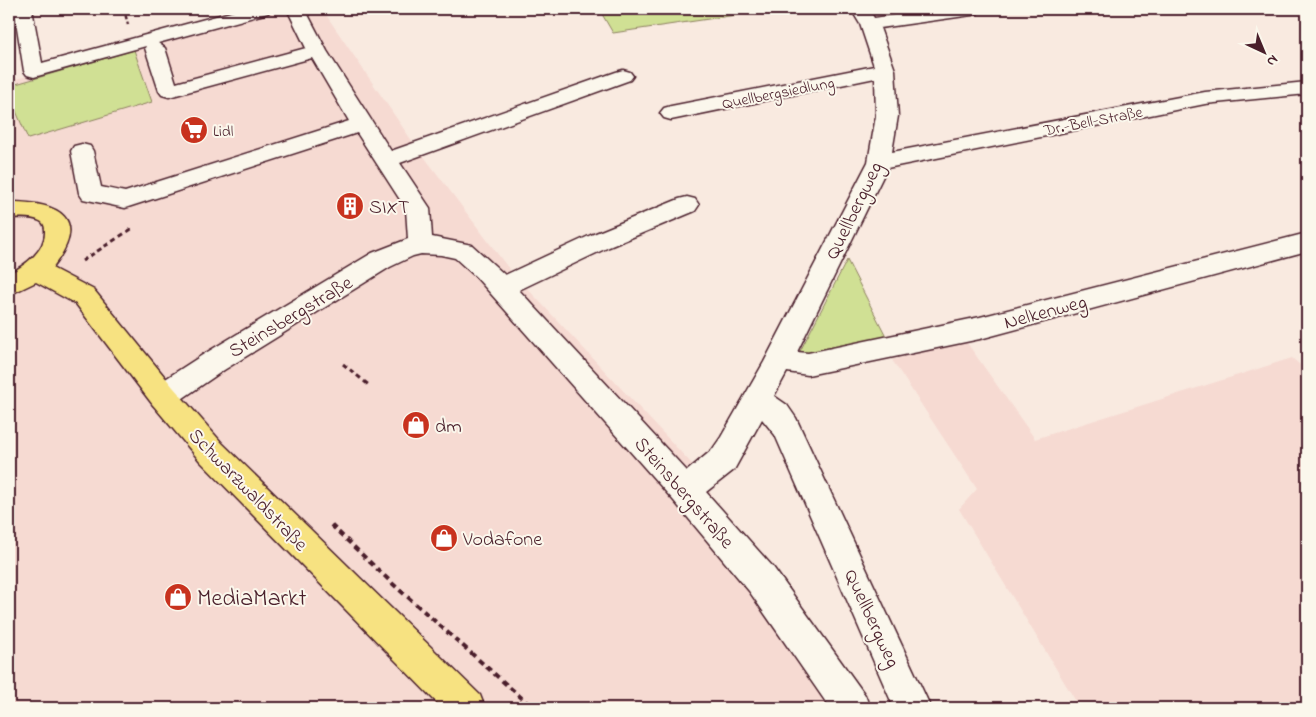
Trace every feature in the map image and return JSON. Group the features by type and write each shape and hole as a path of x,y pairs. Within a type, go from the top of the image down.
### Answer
{"main road":[{"path":"9,210 28,209 44,212 55,219 59,229 58,242 49,256 35,270 9,285"},
{"name":"Schwarzwaldstraße","path":"35,270 85,297 163,396 211,452 467,708"}],"street":[{"path":"23,9 34,71 262,9"},
{"path":"296,9 317,51 362,124 418,208 421,245"},
{"path":"864,17 972,9"},
{"name":"Quellbergweg","path":"686,492 723,460 781,357 880,162 887,116 885,70 864,17"},
{"path":"155,48 169,91 317,51"},
{"name":"Quellbergsiedlung","path":"671,113 885,70"},
{"path":"387,160 623,76"},
{"name":"Dr.-Bell-Straße","path":"880,162 1205,98 1307,88"},
{"path":"82,151 91,193 125,200 362,124"},
{"path":"502,287 600,241 687,205"},
{"name":"Nelkenweg","path":"781,357 795,363 808,364 980,328 1307,242"},
{"name":"Steinsbergstraße","path":"163,396 382,260 407,248 421,245 441,246 462,251 502,287 686,492 761,579 852,708"},
{"name":"Quellbergweg","path":"758,400 777,414 786,427 913,708"}],"path":[{"path":"124,9 129,31"},
{"path":"82,261 92,252 133,228"},
{"path":"343,364 370,386"},
{"path":"393,584 534,708"}],"shaded area":[{"path":"267,9 322,9 410,138 509,269 692,464 847,708 9,708 9,81"},
{"path":"965,340 1035,439 1292,358 1307,371 1307,708 1080,708 959,509 977,489 892,360"}],"green space":[{"path":"599,9 777,9 613,33"},
{"path":"134,50 152,102 28,139 9,95 9,86"},
{"path":"847,260 886,336 796,359"}],"place":[{"name":"Lidl","path":"194,130"},
{"name":"SIXT","path":"350,206"},
{"name":"dm","path":"416,425"},
{"name":"Vodafone","path":"444,538"},
{"name":"MediaMarkt","path":"178,597"}]}
